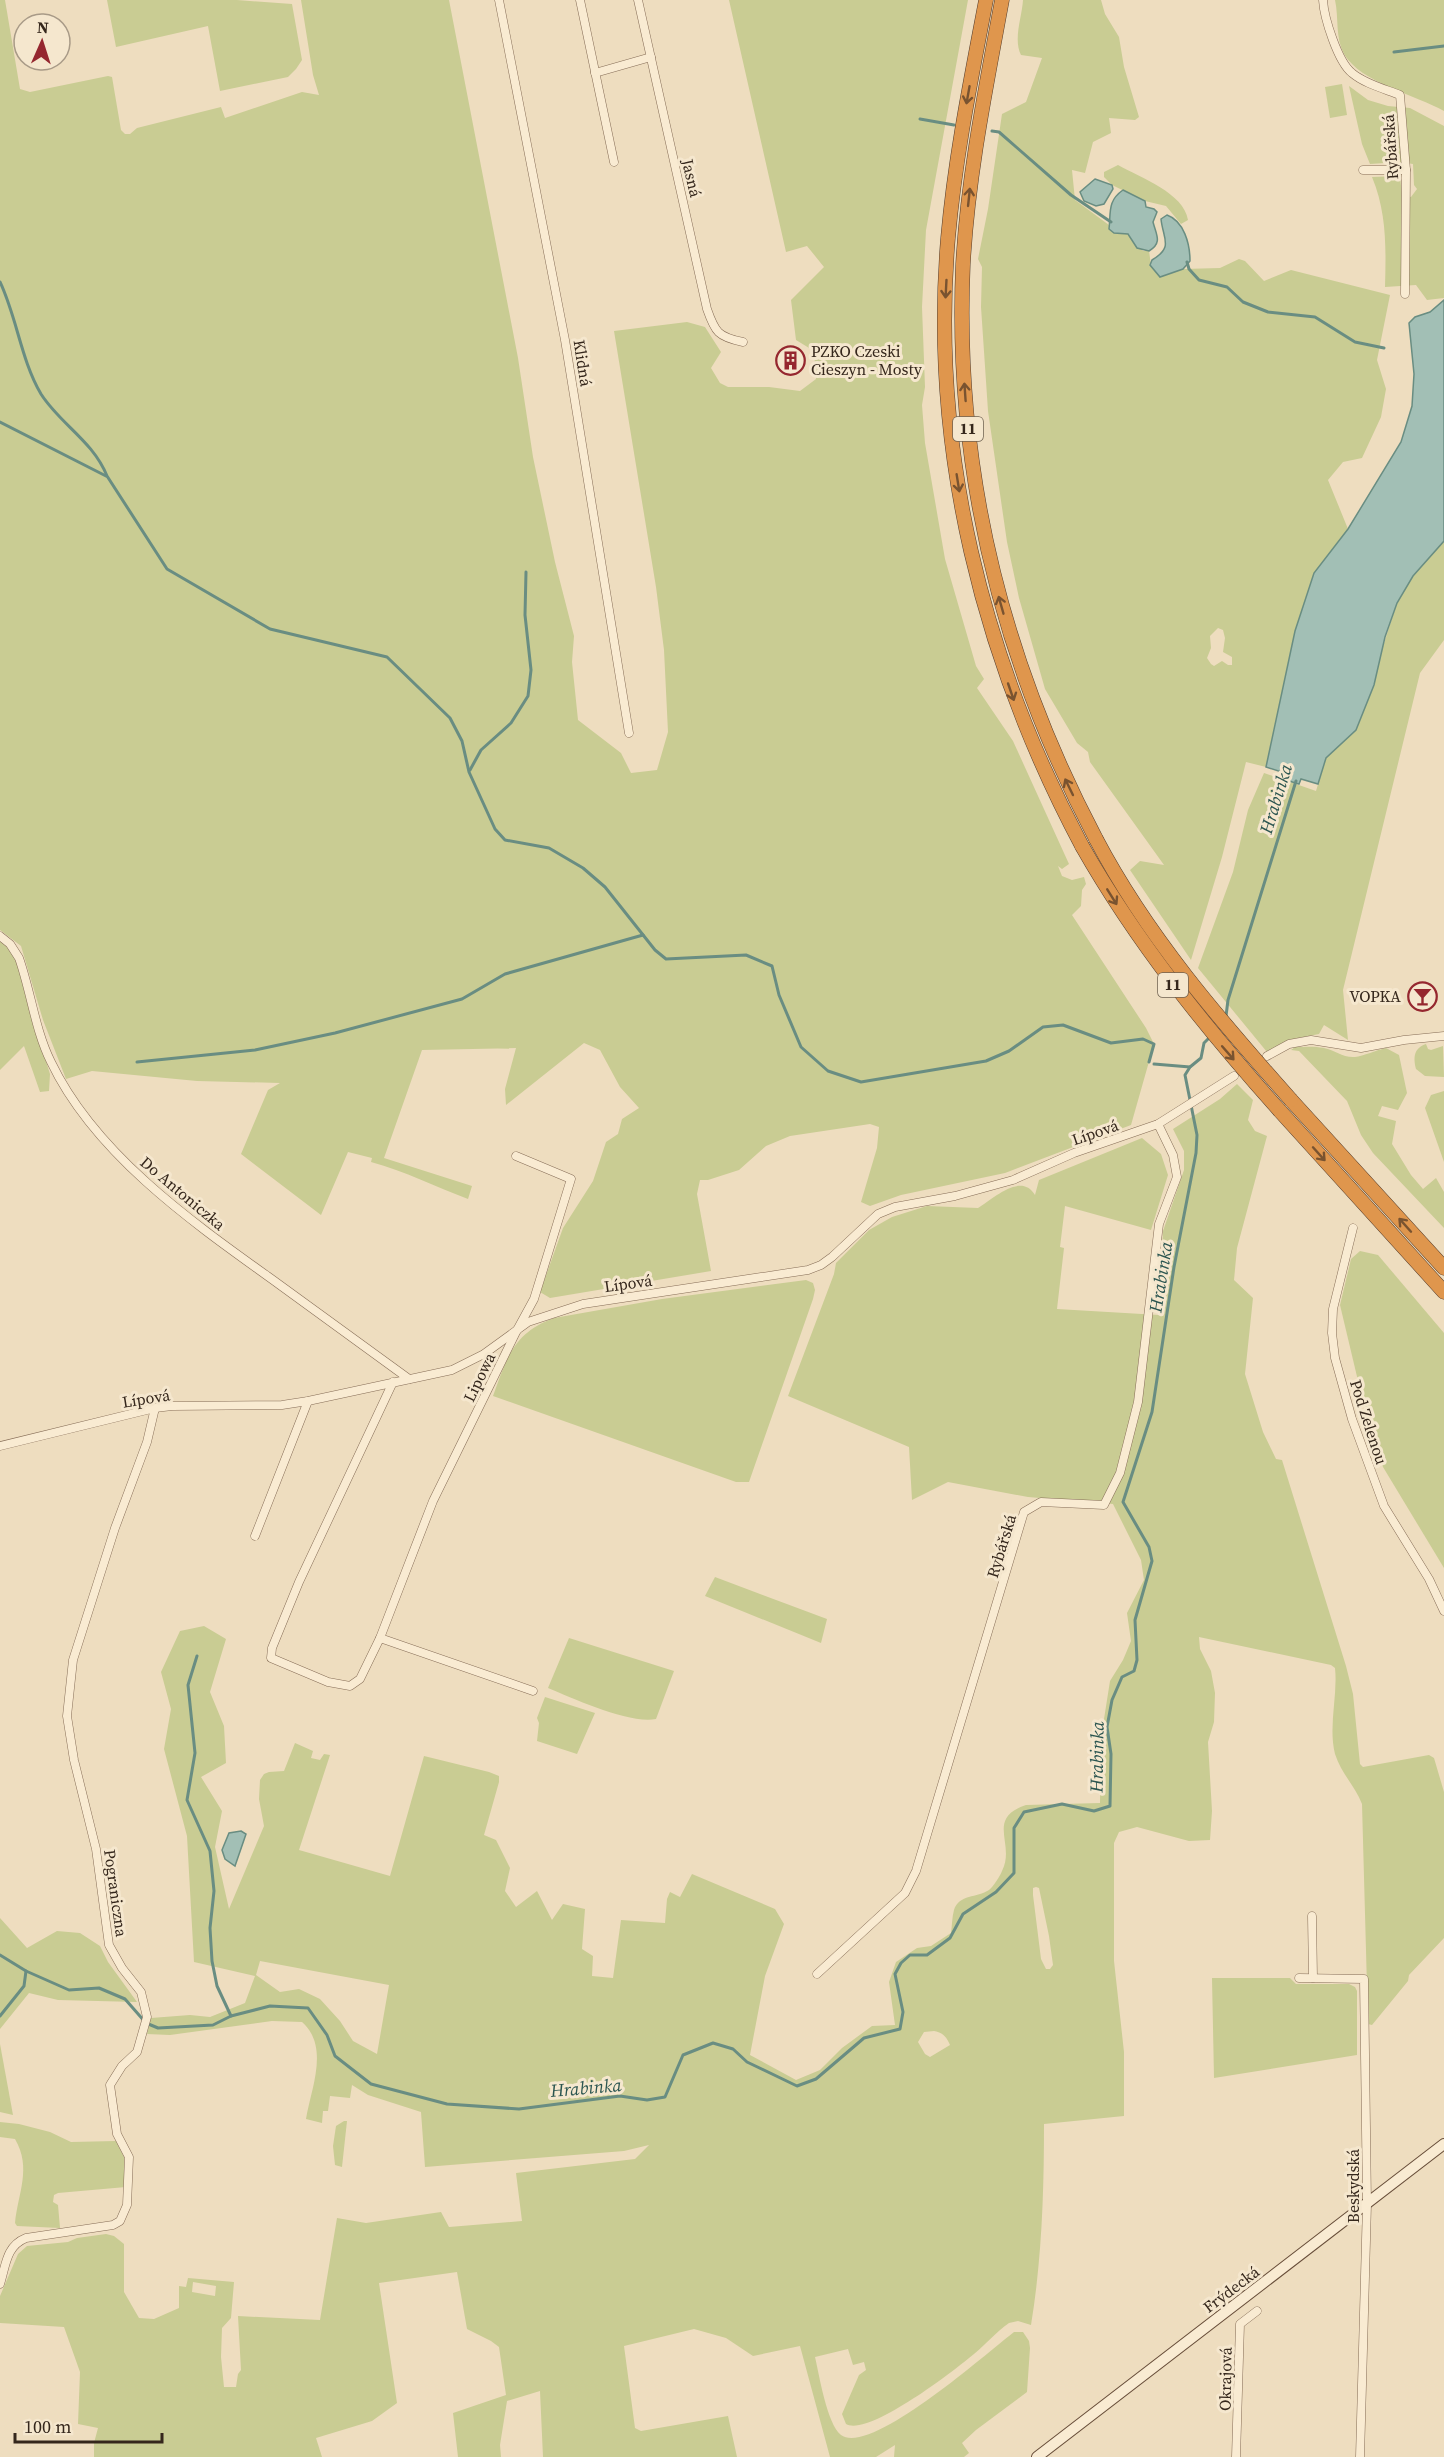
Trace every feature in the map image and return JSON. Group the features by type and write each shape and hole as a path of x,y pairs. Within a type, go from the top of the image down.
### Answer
{"highway":[{"name":"11","path":"986,0 962,128 948,239 946,300 950,417 957,478 968,539 995,641 1014,701 1038,760 1082,846 1129,924 1173,985 1224,1048 1444,1292"},
{"name":"11","path":"1002,0 978,133 967,218 962,315 967,420 980,515 1008,630 1046,735 1096,839 1118,879 1167,952 1230,1032 1444,1268"}],"main road":[{"name":"Frýdecká","path":"1037,2457 1444,2144"}],"street":[{"name":"Klidná","path":"499,0 565,340 629,733"},
{"path":"580,0 614,162"},
{"name":"Jasná","path":"638,0 707,309 713,328 724,338 743,342"},
{"name":"Rybářská","path":"1323,0 1323,12 1329,28 1344,63 1352,74 1400,95 1406,170 1405,294"},
{"path":"595,73 651,57"},
{"path":"1363,170 1406,170"},
{"name":"Do Antoniczka","path":"0,936 10,944 19,958 50,1061 67,1092 88,1120 144,1183 230,1249 409,1379"},
{"path":"1267,1056 1289,1044 1311,1040 1360,1048 1444,1036"},
{"name":"Lípová","path":"0,1446 155,1408 282,1406 452,1370 484,1354 528,1322 583,1304 808,1270 832,1257 878,1214 896,1207 955,1196 1013,1180 1074,1153 1158,1124 1234,1076"},
{"name":"Rybářská","path":"817,1974 905,1893 915,1871 1024,1512 1041,1502 1104,1505 1120,1473 1138,1402 1160,1224 1177,1177 1173,1155 1158,1124"},
{"name":"Lipowa","path":"393,1382 299,1582 272,1648 271,1658 328,1682 350,1686 360,1679 380,1638 433,1501 534,1299 571,1179 516,1156"},
{"name":"Pod Zelenou","path":"1353,1228 1333,1309 1332,1333 1335,1358 1352,1419 1384,1506 1429,1578 1444,1611"},
{"path":"255,1536 309,1401"},
{"name":"Pograniczna","path":"0,2284 8,2254 18,2241 113,2225 122,2217 127,2205 129,2157 117,2134 110,2085 122,2066 137,2052 147,2017 141,1992 122,1968 109,1945 96,1849 74,1760 67,1716 73,1660 115,1528 147,1442 155,1408"},
{"path":"380,1638 533,1690"},
{"path":"1312,1916 1313,1978"},
{"name":"Beskydská","path":"1299,1978 1364,1979 1367,2204 1360,2457"},
{"name":"Okrajová","path":"1236,2457 1240,2324 1257,2311"}],"green space":[{"path":"0,0 5,0 12,42 12,72 17,72 20,89 30,92 112,77 121,130 125,134 130,134 137,128 221,107 225,118 302,92 319,95 313,75 301,0 449,0 518,358 533,457 555,562 574,636 572,662 578,720 621,753 631,773 657,770 668,732 664,650 656,587 614,331 687,322 705,327 721,352 711,368 720,383 728,387 769,387 800,391 816,379 814,351 796,340 791,300 824,267 807,246 786,252 729,0 968,0 926,230 922,307 925,387 922,405 925,443 945,559 976,666 984,679 977,688 1013,741 1069,864 1062,869 1058,866 1062,876 1072,880 1084,877 1086,884 1082,890 1081,906 1072,915 1146,1028 1154,1044 1131,1125 1005,1173 901,1195 870,1206 861,1202 877,1148 879,1127 870,1124 790,1136 766,1146 739,1170 708,1180 700,1180 697,1194 711,1271 550,1298 540,1292 563,1228 593,1181 606,1142 618,1134 622,1119 639,1108 620,1087 600,1050 584,1043 506,1105 505,1089 516,1048 422,1050 384,1158 472,1186 468,1199 408,1174 371,1162 372,1158 348,1152 321,1215 241,1154 268,1090 280,1083 197,1081 92,1071 66,1079 43,1020 21,946 0,930"},
{"path":"107,0 237,0 292,4 302,60 288,77 220,91 208,26 116,47"},
{"path":"1023,0 1101,0 1105,14 1119,37 1124,67 1139,117 1135,120 1109,118 1111,133 1093,142 1085,173 1072,170 1075,200 1109,225 1109,229 1114,233 1128,234 1143,251 1149,251 1151,265 1160,277 1183,269 1220,268 1239,259 1245,261 1264,281 1291,270 1390,295 1377,360 1386,389 1381,417 1362,458 1343,462 1328,480 1348,529 1314,573 1295,631 1266,767 1246,762 1222,857 1191,960 1130,870 1140,861 1164,865 1090,762 1088,752 1077,743 1045,689 1019,598 1007,542 988,411 981,307 982,267 978,259 1002,114 1026,102 1042,58 1021,55 1019,49 1018,35","holes":["1218,628 1223,630 1225,638 1223,652 1232,657 1232,665 1222,661 1214,666 1207,658 1211,648 1210,636"]},
{"path":"1335,0 1444,0 1444,111 1376,81 1352,64 1344,54 1339,41"},
{"path":"1342,84 1347,115 1330,118 1325,87"},
{"path":"1349,86 1368,100 1388,106 1410,108 1444,126 1444,298 1427,300 1416,285 1385,287 1383,218 1372,177 1400,176 1402,195 1411,197 1417,189 1414,185 1413,164 1399,162 1370,164 1362,144"},
{"path":"1118,165 1170,194 1185,210 1188,220 1181,224 1166,206 1145,201 1112,185 1104,177 1104,172"},
{"path":"1444,541 1444,640 1420,673 1343,990 1348,1040 1324,1025 1319,1034 1294,1039 1267,1052 1198,968 1233,872 1248,810 1264,773 1316,791 1326,758 1356,730 1397,603 1413,576"},
{"path":"0,941 18,963 27,1001 50,1074 49,1091 40,1092 24,1046 0,1070"},
{"path":"1426,1044 1431,1050 1443,1046 1444,1077 1425,1076 1416,1069 1415,1054"},
{"path":"1295,1047 1324,1048 1351,1057 1386,1048 1399,1055 1407,1093 1398,1110 1382,1106 1378,1116 1396,1121 1392,1144 1411,1175 1423,1189 1436,1178 1444,1192 1444,1228 1373,1153 1361,1135 1347,1101 1299,1051 1291,1050"},
{"path":"1237,1084 1253,1100 1248,1120 1255,1131 1267,1136 1237,1248 1234,1280 1253,1298 1245,1374 1263,1432 1276,1459 1282,1460 1346,1666 1353,1694 1360,1764 1363,1767 1429,1755 1434,1758 1444,1792 1444,1938 1409,1975 1408,1981 1372,2025 1368,2024 1362,1804 1335,1754 1332,1733 1335,1668 1331,1665 1199,1637 1200,1649 1211,1671 1215,1693 1214,1722 1208,1742 1212,1811 1210,1840 1189,1841 1137,1827 1119,1832 1114,1843 1114,1961 1124,2052 1124,2116 1044,2124 1042,2224 1031,2325 1018,2321 1009,2323 931,2387 891,2412 857,2425 846,2424 842,2414 859,2375 866,2370 864,2362 853,2365 848,2349 815,2357 824,2398 836,2429 841,2435 856,2438 877,2431 902,2417 929,2399 1014,2332 1023,2332 1029,2341 1030,2348 1027,2392 962,2443 969,2453 964,2457 894,2457 895,2445 876,2457 830,2457 800,2346 753,2356 726,2338 694,2329 624,2346 635,2428 641,2431 728,2416 737,2457 543,2457 540,2391 507,2401 500,2445 501,2457 458,2457 453,2413 506,2395 499,2347 467,2329 457,2272 379,2283 397,2403 372,2421 316,2438 322,2457 94,2457 94,2443 98,2428 78,2424 80,2372 64,2327 0,2323 0,2296 18,2254 27,2246 68,2242 77,2238 106,2234 114,2236 124,2244 124,2292 139,2318 154,2319 179,2308 179,2286 186,2287 188,2278 234,2282 231,2318 222,2328 221,2357 224,2387 236,2387 241,2370 238,2316 320,2320 337,2218 366,2223 441,2212 449,2227 522,2221 516,2173 635,2159 649,2145 624,2151 425,2167 421,2112 368,2095 352,2085 350,2098 330,2096 328,2111 323,2111 322,2123 306,2119 317,2056 315,2043 302,2022 272,2021 170,2035 147,2034 151,2018 190,2015 210,2017 245,2003 255,1976 194,1962 187,1836 164,1749 171,1709 161,1672 180,1631 204,1626 226,1639 210,1692 224,1726 226,1763 201,1777 222,1811 215,1847 229,1909 264,1826 259,1799 260,1780 264,1774 269,1772 284,1771 295,1743 313,1751 311,1758 320,1760 324,1754 330,1755 299,1850 390,1876 424,1756 489,1772 499,1776 499,1782 484,1835 496,1840 510,1868 505,1891 516,1907 537,1891 552,1920 563,1904 585,1909 582,1949 593,1956 592,1976 613,1978 621,1920 665,1923 667,1899 670,1892 680,1897 692,1874 775,1909 784,1924 765,1976 750,2055 796,2080 820,2070 842,2048 872,2026 895,2025 889,1982 896,1962 917,1948 931,1946 951,1933 956,1905 964,1899 989,1890 1001,1873 1005,1861 1004,1825 1007,1817 1026,1805 1100,1803 1101,1738 1110,1681 1131,1641 1127,1613 1144,1580 1141,1560 1113,1504 1028,1497 948,1482 912,1500 909,1447 788,1396 834,1274 836,1263 869,1230 892,1217 927,1206 978,1208 999,1193 1015,1186 1029,1189 1035,1195 1039,1180 1142,1138 1161,1154 1168,1175 1151,1230 1065,1206 1060,1247 1064,1248 1057,1309 1159,1315 1163,1231 1184,1170 1184,1151 1173,1129 1220,1099","holes":["1033,1888 1039,1888 1053,1965 1050,1969 1046,1969 1041,1959","260,1961 389,1985 377,2054 353,2041 340,2021 320,1999 299,1989 280,1992 256,1975","924,2032 940,2033 946,2037 950,2045 930,2057 925,2054 918,2042","193,2282 216,2286 215,2296 192,2292"]},
{"path":"1444,1091 1444,1162 1425,1108 1431,1095"},
{"path":"1360,1251 1378,1255 1444,1333 1444,1568 1383,1467 1359,1385 1340,1305 1351,1259"},
{"path":"806,1280 813,1283 815,1290 813,1299 749,1482 736,1482 493,1396 513,1348 520,1339 540,1324 554,1318 662,1299"},
{"path":"715,1577 827,1619 821,1643 705,1596"},
{"path":"569,1638 674,1671 656,1719 644,1720 617,1714 548,1688"},
{"path":"545,1697 595,1713 577,1754 537,1741 539,1723 537,1718"},
{"path":"0,1918 27,1948 57,1931 80,1933 100,1946 108,1962 137,2002 58,2000 29,1993 0,2029"},
{"path":"1212,1978 1290,1978 1296,1984 1349,1984 1355,1987 1357,1991 1357,2055 1214,2078"},
{"path":"0,2044 13,2115 0,2112"},
{"path":"347,2121 342,2167 335,2165 333,2146 336,2126"},
{"path":"0,2122 50,2132 71,2142 116,2141 124,2157 126,2187 58,2193 54,2195 53,2202 58,2205 60,2228 17,2226 15,2223 23,2160 15,2139 0,2137"}],"water":[{"path":"1095,179 1112,185 1113,189 1104,204 1096,206 1084,201 1080,192"},
{"path":"1123,190 1145,201 1146,207 1157,212 1153,222 1157,241 1149,251 1137,248 1128,234 1114,233 1109,229 1112,203"},
{"path":"1167,215 1178,222 1185,234 1190,261 1183,269 1160,277 1150,265 1165,247 1161,219"},
{"path":"1444,300 1444,541 1413,576 1397,603 1385,637 1374,685 1356,730 1326,758 1318,784 1301,779 1299,784 1289,781 1291,775 1266,767 1295,631 1314,573 1348,529 1401,442 1412,406 1414,374 1409,323 1415,317 1430,312"},
{"path":"241,1831 246,1834 235,1866 225,1859 222,1850 229,1833"}],"waterway":[{"path":"1394,52 1444,46"},
{"path":"920,119 954,125"},
{"path":"992,131 999,132 1071,195 1111,222"},
{"path":"1187,262 1189,269 1199,280 1227,287 1243,302 1268,312 1315,317 1355,342 1384,348"},
{"path":"0,282 34,381 41,394 101,464 167,569 270,629 387,657 450,718 462,741 469,772 495,829 505,840 549,848 583,868 605,887 655,950 666,959 746,955 772,966 779,995 801,1047 828,1071 861,1082 986,1061 1009,1051 1043,1027 1063,1025 1111,1043 1143,1039 1154,1044 1149,1062"},
{"path":"0,422 106,476"},
{"path":"470,770 481,750 511,723 528,696 531,670 525,615 526,572"},
{"name":"Hrabinka","path":"1226,1016 1228,1000 1296,781"},
{"path":"137,1062 255,1050 335,1033 462,999 505,974 643,935"},
{"name":"Hrabinka","path":"0,1955 26,1971 69,1990 99,1988 125,1999 146,2023 158,2028 213,2025 231,2016 270,2006 308,2008 327,2035 335,2056 371,2084 447,2104 519,2109 620,2096 647,2100 665,2097 683,2055 713,2043 733,2049 747,2062 797,2086 816,2079 864,2038 900,2029 903,2012 895,1974 901,1963 910,1955 927,1955 950,1938 963,1914 996,1892 1014,1873 1014,1828 1024,1812 1062,1804 1094,1811 1110,1806 1111,1754 1107,1727 1112,1700 1122,1677 1134,1671 1137,1660 1135,1620 1152,1561 1149,1547 1123,1502 1152,1412 1174,1267 1196,1153 1197,1135 1185,1075 1190,1067 1201,1058 1204,1043 1210,1037"},
{"path":"1154,1064 1190,1067"},
{"path":"197,1656 188,1685 195,1753 187,1800 210,1851 214,1891 210,1928 212,1961 217,1986 231,2016"},
{"path":"0,2016 24,1986 26,1971"}],"place":[{"name":"PZKO Czeski Cieszyn - Mosty","path":"790,360"},
{"name":"VOPKA","path":"1422,996"}]}
